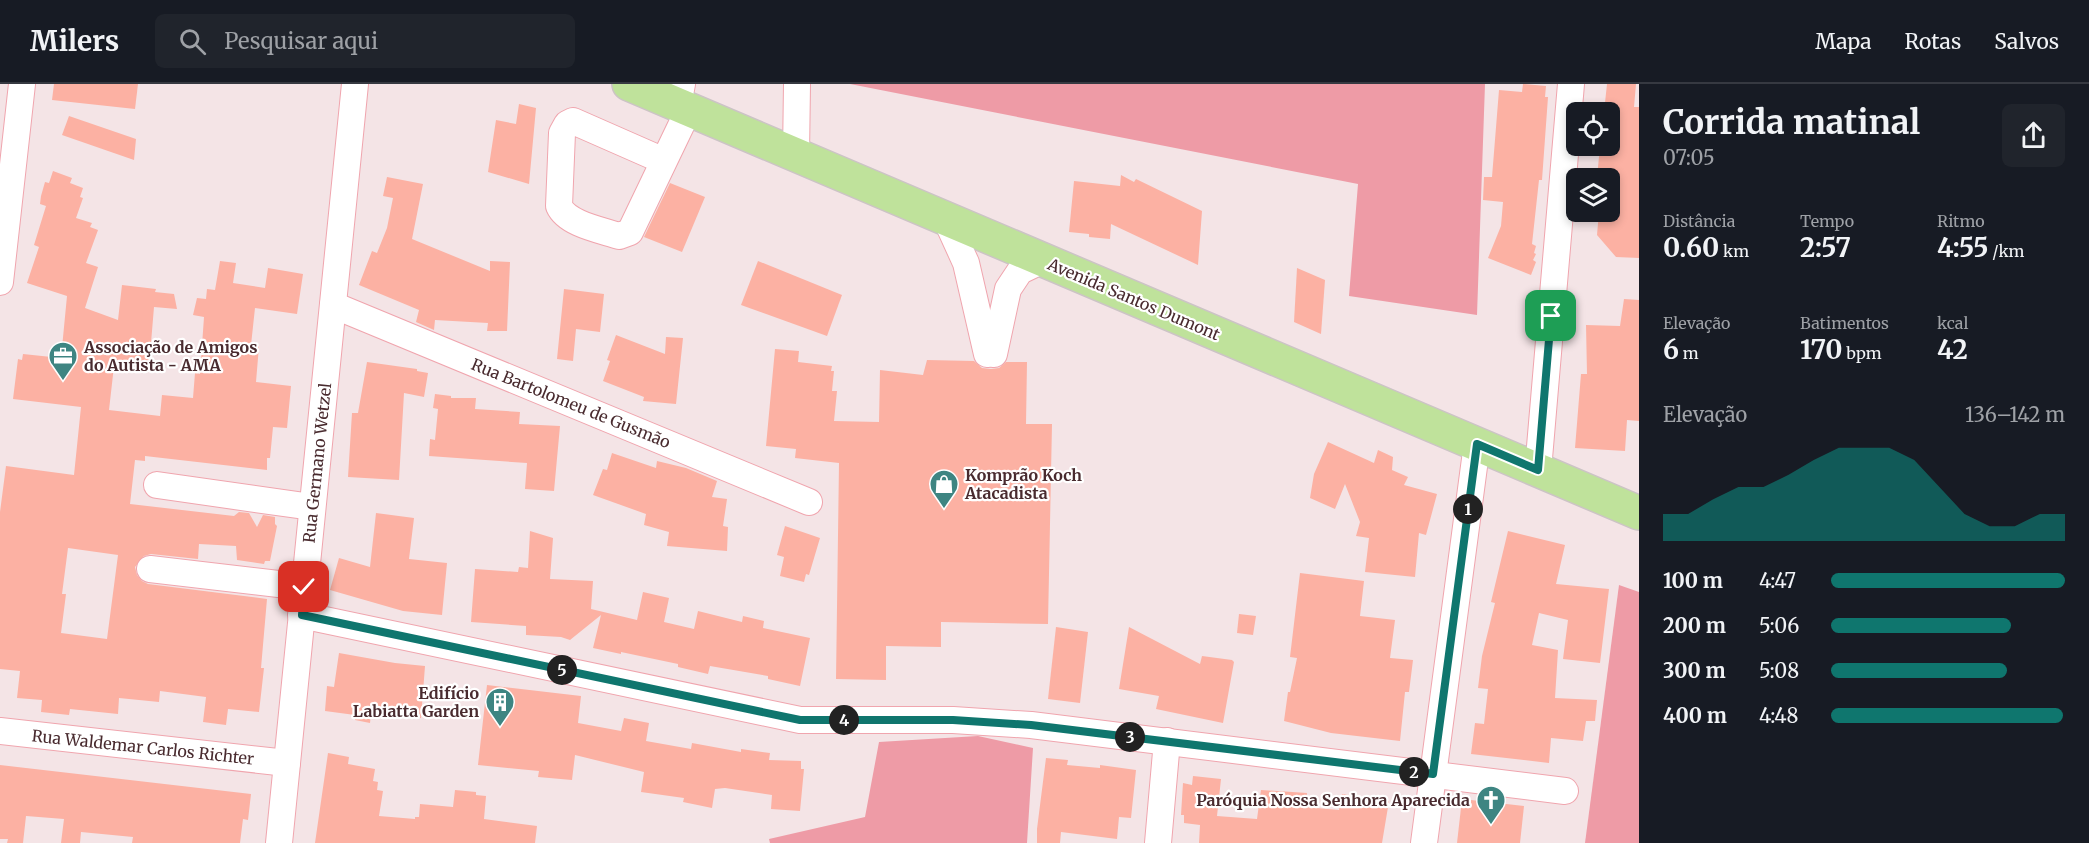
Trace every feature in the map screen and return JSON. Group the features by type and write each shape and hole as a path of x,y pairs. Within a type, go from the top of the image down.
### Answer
{"main road":[{"name":"Avenida Santos Dumont","path":"629,84 683,99 796,155 1639,513"}],"street":[{"path":"0,282 22,84"},
{"name":"Rua Germano Wetzel","path":"279,843 356,84"},
{"path":"796,155 797,84"},
{"path":"1538,470 1571,84"},
{"path":"664,161 573,121 567,124 562,133 559,206 562,213 569,218 619,236 630,232 664,161 683,99"},
{"path":"946,219 966,263 990,354 1008,289 1020,271 1043,260"},
{"name":"Rua Bartolomeu de Gusmão","path":"333,305 809,502"},
{"path":"1424,843 1477,444"},
{"path":"157,485 312,507"},
{"path":"150,569 304,587"},
{"path":"302,615 800,720 990,721 1565,790"},
{"name":"Rua Waldemar Carlos Richter","path":"0,731 287,763"},
{"path":"1158,843 1167,741"}],"shaded area":[{"path":"850,84 1485,84 1477,315 1349,296 1358,184"},
{"path":"1619,585 1639,592 1639,843 1585,843"},
{"path":"978,736 1033,748 1027,843 770,843 769,839 865,817 879,742"}],"building":[{"path":"54,84 138,84 135,109 52,100"},
{"path":"1523,84 1546,86 1545,97 1548,97 1542,180 1539,180 1532,244 1536,246 1533,260 1536,262 1531,275 1488,258 1501,226 1503,202 1483,200 1484,177 1492,177 1499,90 1522,92"},
{"path":"1607,84 1636,84 1634,107 1639,107 1639,258 1616,257 1597,235 1598,222 1620,222 1620,168 1598,168 1599,156 1620,156 1620,102 1605,102"},
{"path":"519,104 536,108 529,184 488,172 496,120 516,124"},
{"path":"69,116 136,139 134,160 62,135"},
{"path":"53,171 72,178 70,183 83,188 80,197 83,198 76,218 92,223 90,227 98,230 86,263 98,267 85,308 118,320 122,285 156,289 155,292 174,294 177,309 154,307 149,367 114,366 109,410 160,416 162,395 193,398 195,373 200,374 204,317 193,315 197,298 206,299 207,289 215,290 220,261 236,263 233,283 265,288 268,268 303,274 297,314 255,308 251,345 259,346 256,382 291,386 287,428 273,427 267,470 145,456 145,461 135,460 130,504 234,516 239,512 249,513 257,527 263,515 275,517 277,526 270,561 265,561 264,564 237,560 236,546 199,544 198,559 151,554 144,556 135,567 137,575 148,584 267,599 261,668 264,668 259,712 228,709 226,725 203,722 206,697 160,691 159,702 119,698 118,714 70,709 69,715 41,712 42,700 17,698 20,671 0,669 0,512 6,466 74,475 81,407 13,399 18,359 22,360 23,354 61,358 67,296 27,283 39,247 34,245 46,206 40,204 41,196 45,182 49,183","holes":["68,548 118,555 107,639 61,633 66,594 62,594"]},
{"path":"1121,175 1134,182 1136,179 1202,211 1198,265 1111,224 1110,239 1069,232 1074,181 1120,186"},
{"path":"387,177 423,184 412,239 490,271 490,261 510,262 507,331 487,331 488,323 435,320 434,330 416,322 419,310 359,285 372,251 377,253 387,228 393,198 383,196"},
{"path":"670,183 705,197 682,252 644,237"},
{"path":"758,261 842,295 827,336 741,305"},
{"path":"1297,268 1325,280 1321,334 1294,322"},
{"path":"564,289 604,294 600,332 576,329 573,361 557,359"},
{"path":"1624,299 1639,300 1639,421 1627,420 1625,451 1575,448 1581,374 1587,374 1586,325 1620,326"},
{"path":"616,335 665,354 666,337 683,338 676,404 643,401 644,397 603,381 610,361 607,360"},
{"name":"Komprão Koch Atacadista","path":"775,349 799,351 798,362 832,366 831,371 834,371 832,391 837,391 834,421 879,422 880,370 923,375 927,360 974,361 982,368 991,369 999,368 1006,362 1027,362 1026,424 1052,424 1048,624 941,622 941,647 886,646 886,680 836,679 839,463 795,458 796,449 766,446"},
{"path":"367,362 417,369 417,371 428,373 424,397 404,393 399,480 348,477 352,413 358,413"},
{"path":"435,394 451,396 451,398 476,398 475,409 520,412 519,424 560,426 554,491 525,489 527,463 429,456 430,439 435,440 438,409 433,408"},
{"path":"1328,442 1374,463 1378,450 1393,457 1392,470 1408,477 1404,485 1437,494 1426,535 1419,533 1415,577 1365,572 1369,538 1356,536 1360,522 1345,484 1335,509 1310,498 1314,474"},
{"path":"612,453 656,468 657,461 686,468 717,481 712,497 727,499 723,526 728,527 727,551 667,546 669,532 644,525 646,514 593,495 603,469 607,470"},
{"path":"376,513 414,518 409,559 447,563 442,615 403,611 330,590 339,558 370,567"},
{"path":"785,526 820,538 809,575 806,574 804,582 780,576 784,557 777,555"},
{"path":"530,531 553,538 550,579 593,581 591,609 637,620 643,592 669,598 664,622 694,629 698,611 742,622 743,616 764,621 763,628 810,638 800,686 768,679 768,676 710,666 708,674 678,667 678,664 593,648 601,615 570,640 561,637 526,635 526,626 471,622 475,569 518,572 519,567 528,568"},
{"path":"1508,531 1565,545 1556,584 1609,589 1600,663 1563,659 1568,620 1539,613 1532,645 1558,650 1555,698 1597,700 1595,721 1586,721 1583,741 1551,738 1549,763 1471,754 1475,723 1484,724 1488,689 1478,688 1482,656 1495,603 1491,602"},
{"path":"1300,573 1364,581 1360,616 1395,620 1390,658 1413,660 1409,692 1405,692 1400,741 1331,733 1284,721 1288,692 1290,692 1297,658 1290,657"},
{"path":"1239,614 1256,616 1253,635 1237,633"},
{"path":"1056,627 1088,632 1080,703 1048,699"},
{"path":"1129,627 1200,664 1202,656 1234,662 1223,723 1156,709 1159,696 1119,689"},
{"path":"339,653 425,666 421,718 371,714 370,723 355,720 355,715 325,711 327,686 334,687"},
{"path":"487,685 581,696 578,723 621,731 624,718 649,723 646,741 691,749 692,743 741,752 741,749 770,753 769,760 801,761 801,769 804,769 800,811 771,809 772,795 725,788 715,789 712,808 683,802 684,798 641,792 644,772 575,755 572,780 538,777 539,771 478,765"},
{"path":"328,753 349,757 348,764 375,769 373,781 378,782 377,790 383,791 379,816 415,819 419,817 420,804 453,807 455,790 476,792 476,795 486,796 484,819 537,826 535,843 315,843"},
{"path":"1046,758 1068,760 1067,765 1100,768 1100,765 1136,770 1131,818 1119,817 1117,839 1061,832 1060,843 1037,843"},
{"path":"0,765 251,794 248,820 243,819 240,843 132,843 133,837 81,832 80,843 61,843 64,819 26,816 23,843 7,843 8,839 0,839"},
{"path":"1193,776 1221,779 1217,816 1257,819 1261,790 1307,793 1305,807 1339,810 1342,794 1389,801 1382,843 1199,843 1200,825 1184,823 1184,815 1181,815 1183,783 1192,785"},
{"name":"Paróquia Nossa Senhora Aparecida","path":"1462,799 1524,806 1520,843 1457,843"}],"place":[{"name":"Associação de Amigos do Autista - AMA","path":"63,382"},
{"name":"Komprão Koch Atacadista","path":"944,510"},
{"name":"Edifício Labiatta Garden","path":"500,728"},
{"name":"Paróquia Nossa Senhora Aparecida","path":"1491,826"}],"route":[{"path":"304,587 302,615 800,720 990,721 1433,774 1477,444 1538,470 1551,316"}]}
